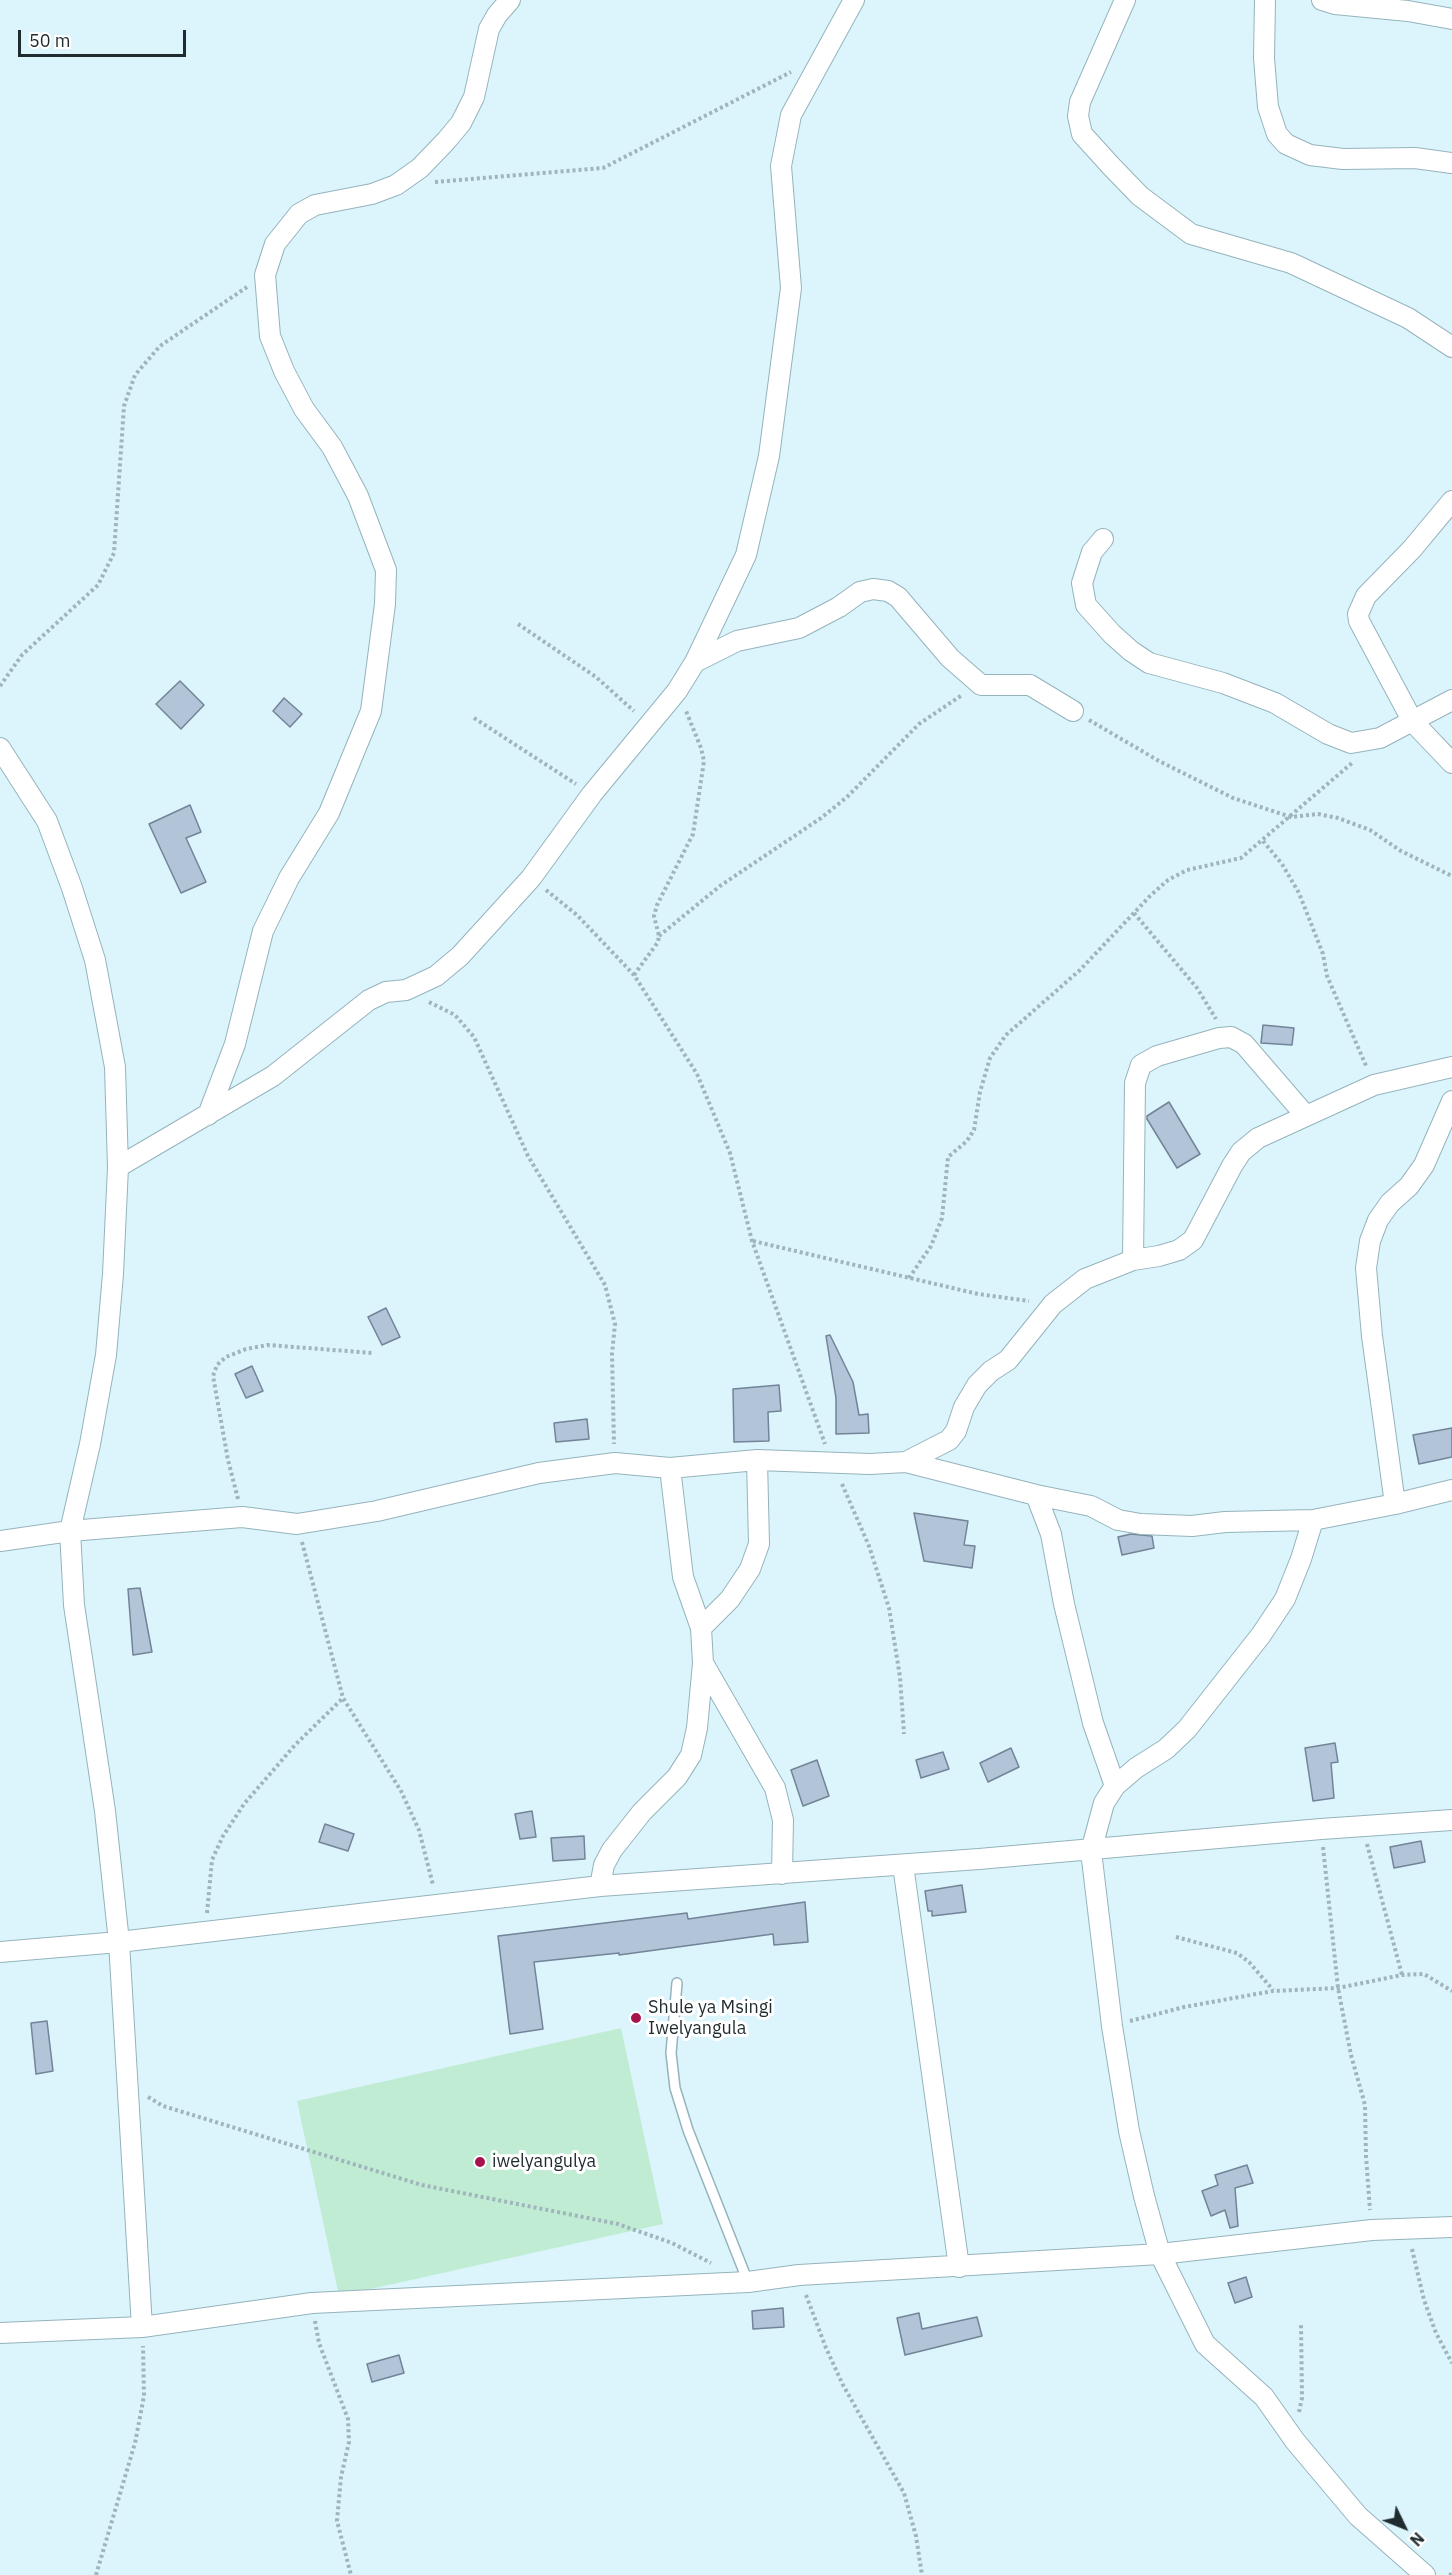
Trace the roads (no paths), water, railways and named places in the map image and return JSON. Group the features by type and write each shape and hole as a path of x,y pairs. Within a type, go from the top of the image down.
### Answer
{"street":[{"path":"208,1115 235,1044 264,931 289,878 329,813 371,711 385,604 386,570 358,496 332,447 299,399 270,336 265,275 275,244 299,214 315,204 372,194 396,185 420,168 461,123 474,97 489,30 497,15 510,0"},
{"path":"118,1167 273,1076 369,1000 386,992 406,990 436,976 460,956 531,878 592,794 677,691 695,662 746,555 769,456 791,288 781,166 791,115 854,0"},
{"path":"1125,0 1080,102 1078,116 1082,134 1110,166 1140,196 1191,234 1291,263 1408,318 1452,346"},
{"path":"1265,0 1264,58 1268,107 1277,134 1286,144 1310,155 1343,159 1415,158 1452,163"},
{"path":"1322,0 1335,4 1408,11 1452,19"},
{"path":"1452,501 1412,549 1366,596 1358,614 1359,621 1413,722 1452,763"},
{"path":"1104,539 1092,552 1082,583 1086,605 1131,651 1149,663 1223,683 1275,703 1328,734 1351,743 1380,738 1452,700"},
{"path":"695,662 737,641 799,628 860,592 888,591 898,597 950,658 981,685 1030,685 1073,711"},
{"path":"0,748 46,821 72,888 95,960 115,1067 118,1167 113,1274 106,1355 90,1444 70,1531 74,1605 105,1811 119,1942 142,2327"},
{"path":"1132,1260 1135,1083 1138,1069 1151,1058 1227,1036 1244,1044 1305,1116"},
{"path":"906,1461 949,1440 956,1431 964,1407 977,1385 991,1371 1008,1360 1053,1304 1085,1279 1132,1260 1179,1250 1193,1240 1240,1152 1258,1138 1374,1085 1452,1067"},
{"path":"1395,1504 1372,1336 1366,1268 1371,1240 1378,1220 1390,1203 1409,1186 1424,1165 1452,1101"},
{"path":"0,1541 70,1531 242,1517 297,1524 377,1511 539,1473 615,1463 670,1468 757,1460 870,1464 906,1461 1036,1495 1091,1506 1118,1520 1141,1524 1192,1527 1225,1522 1313,1520 1452,1490"},
{"path":"701,1628 730,1599 750,1569 759,1544 757,1460"},
{"path":"600,1886 604,1865 612,1851 642,1812 677,1778 691,1755 697,1728 703,1663 701,1628 683,1577 670,1468"},
{"path":"1036,1495 1051,1534 1064,1604 1093,1723 1114,1786"},
{"path":"1313,1520 1285,1599 1187,1729 1166,1749 1136,1768 1114,1786 1104,1803 1091,1851 1112,2026 1129,2131 1144,2196 1161,2254 1205,2344 1264,2397 1295,2441 1358,2516 1425,2575"},
{"path":"703,1663 775,1788 783,1820 782,1874"},
{"path":"0,1952 119,1942 600,1886 1091,1851 1321,1828 1452,1820"},
{"path":"903,1865 959,2266"},
{"path":"0,2333 142,2327 312,2303 748,2282 799,2275 1161,2254 1371,2230 1452,2227"}],"lane":[{"path":"677,1983 671,2053 675,2088 688,2130 748,2282"}],"place":[{"name":"Shule ya Msingi Iwelyangula","path":"636,2018"},
{"name":"iwelyangulya","path":"480,2162"}]}
